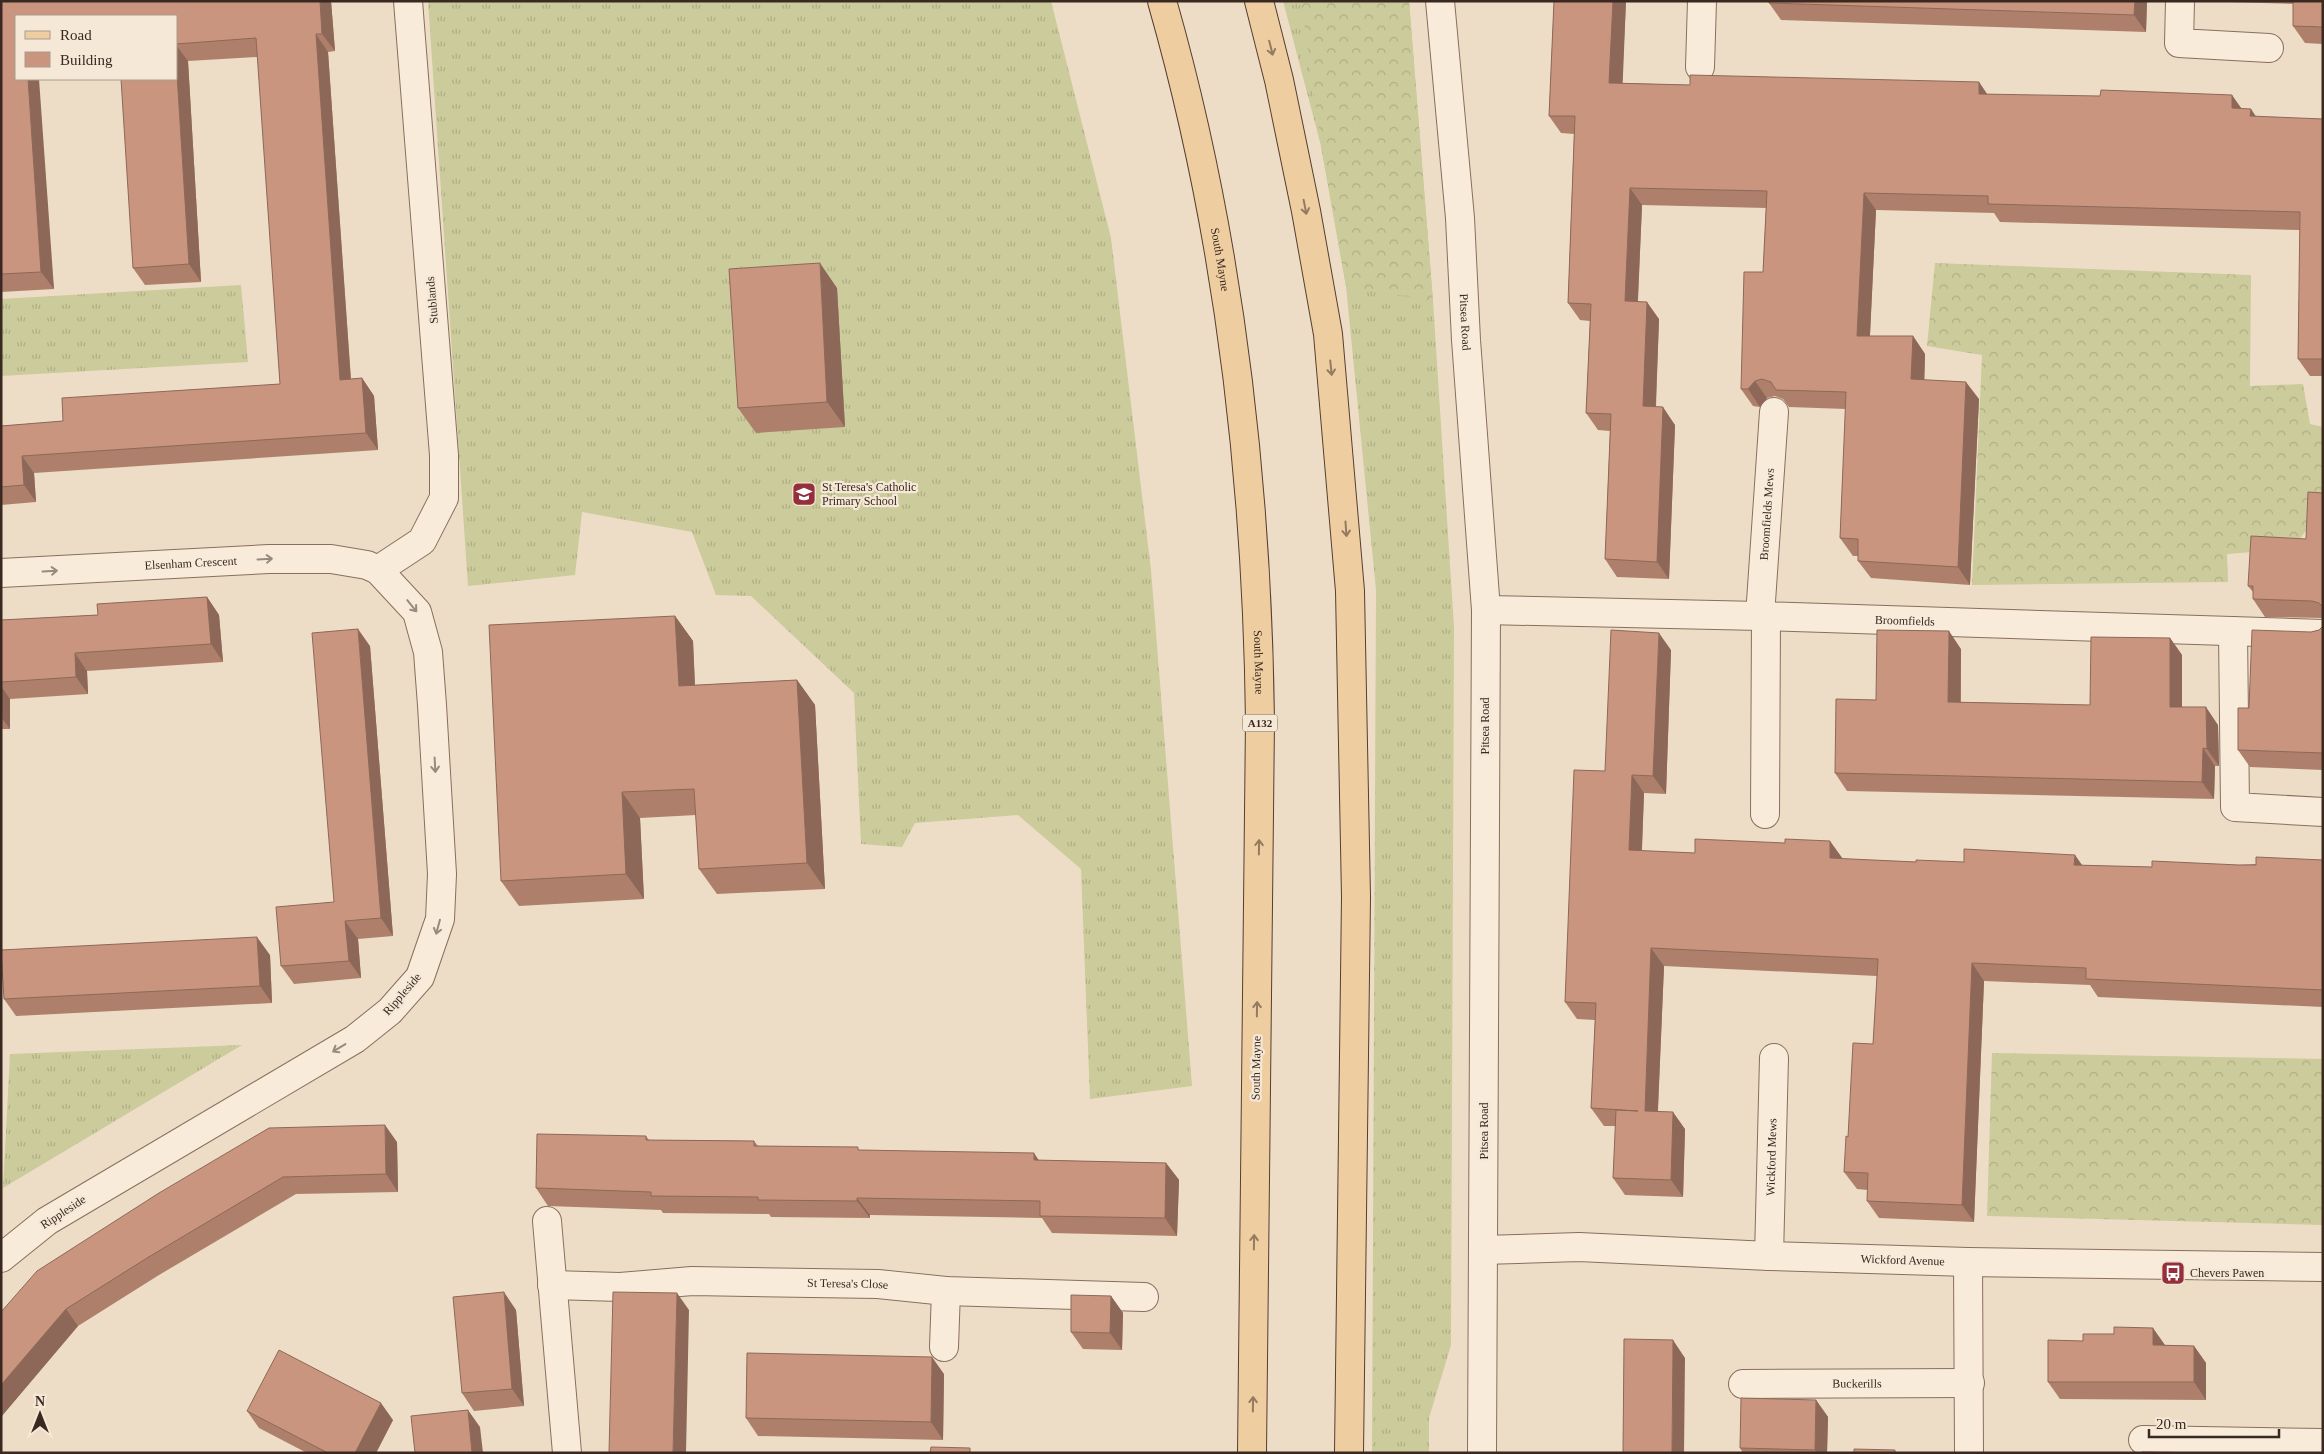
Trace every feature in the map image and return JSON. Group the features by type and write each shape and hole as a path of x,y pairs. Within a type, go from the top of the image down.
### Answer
{"main road":[{"name":"South Mayne","path":"1162,1 1177,54 1194,128 1223,272 1240,395 1259,633 1260,721 1252,1453"},
{"path":"1259,1 1279,80 1306,211 1328,334 1350,591 1356,896 1349,1453"}],"street":[{"name":"Stublands","path":"378,570 422,541 444,498 444,455 408,1"},
{"name":"Pitsea Road","path":"1440,1 1460,218 1467,350 1486,610 1482,1453"},
{"path":"1700,67 1702,1"},
{"path":"2180,1 2179,43 2269,48"},
{"name":"Broomfields Mews","path":"1765,814 1763,616 1774,412"},
{"name":"Elsenham Crescent","path":"1,573 269,559 332,559 367,564 378,570"},
{"name":"Rippleside","path":"1,1258 47,1221 354,1039 390,1011 420,977 440,919 442,874 428,652 417,612 378,570"},
{"name":"Broomfields","path":"1486,610 1763,616 2323,634"},
{"path":"2234,631 2235,807 2323,812"},
{"name":"Wickford Mews","path":"1769,1256 1774,1058"},
{"path":"547,1221 567,1453"},
{"name":"Wickford Avenue","path":"1483,1250 1579,1247 1769,1256 1968,1262 2323,1267"},
{"path":"1968,1262 1969,1453"},
{"name":"St Teresa's Close","path":"552,1285 620,1287 711,1282 878,1284 946,1291 1144,1298"},
{"path":"944,1348 946,1291"},
{"name":"Buckerills","path":"1743,1384 1970,1383"},
{"path":"2143,1440 2323,1443"}],"green space":[{"name":"St Teresa's Catholic Primary School","path":"428,1 1051,1 1111,238 1151,570 1192,1086 1090,1099 1081,869 1018,815 915,823 902,847 861,844 854,693 751,596 716,595 692,532 582,512 575,575 468,586"},
{"path":"1283,1 1409,1 1433,301 1454,627 1451,1345 1429,1418 1429,1453 1372,1453 1376,590 1346,286 1321,146"},
{"path":"1301,1 1409,1 1433,301 1346,286 1321,146"},
{"path":"1935,263 2251,275 2250,386 2303,384 2310,424 2323,427 2323,508 2292,549 2227,554 2228,582 1972,585 1982,355 1927,346"},
{"path":"241,285 248,362 1,376 1,299"},
{"path":"242,1045 3,1188 10,1054"},
{"path":"1992,1053 2323,1059 2323,1225 1987,1216"}],"building":[{"path":"1,1 320,1 322,34 316,34 340,380 362,378 366,433 22,456 24,485 1,487 1,426 63,421 62,398 280,384 256,38 178,44 178,15 15,15 15,80 28,80 41,272 1,274"},
{"path":"1554,1 1613,1 1609,83 1690,85 1690,75 1979,82 1979,94 2100,96 2101,90 2232,95 2232,108 2251,109 2250,116 2323,119 2323,359 2298,359 2300,212 1988,204 1988,196 1864,193 1857,336 1913,336 1911,379 1966,382 1958,567 1858,561 1858,539 1840,538 1846,392 1776,390 1771,382 1762,379 1755,381 1748,389 1741,389 1744,272 1763,272 1767,191 1630,188 1625,301 1647,302 1643,406 1663,407 1657,562 1605,559 1611,414 1586,413 1591,304 1568,303 1575,116 1549,116"},
{"path":"1769,1 2135,1 2134,15 1769,3"},
{"path":"2293,1 2323,1 2323,27 2293,26"},
{"path":"121,80 177,80 189,264 133,268"},
{"path":"820,263 827,402 738,408 729,269"},
{"path":"2308,492 2323,493 2323,607 2319,603 2312,601 2253,599 2253,586 2248,586 2251,536 2306,539"},
{"path":"207,597 211,644 75,653 76,677 1,682 1,620 98,615 97,604"},
{"path":"675,616 679,686 797,680 807,863 699,869 694,789 622,792 626,874 501,881 489,625"},
{"path":"2323,626 2323,753 2238,750 2238,708 2249,708 2252,630 2311,632 2319,630"},
{"path":"358,629 381,918 345,921 349,961 281,966 276,907 334,902 312,633"},
{"path":"1611,630 1659,633 1653,776 1632,775 1629,850 1695,853 1695,839 1785,843 1785,839 1830,841 1830,858 1916,862 1916,860 1964,862 1964,849 2075,855 2074,865 2152,867 2152,861 2256,865 2256,857 2323,860 2323,990 2086,979 2086,968 1972,963 1962,1205 1867,1201 1868,1173 1844,1172 1846,1136 1848,1137 1853,1043 1873,1044 1878,959 1651,948 1645,1111 1673,1112 1671,1180 1613,1178 1616,1110 1638,1111 1591,1108 1596,1003 1565,1002 1574,770 1605,771"},
{"path":"1877,630 1949,631 1948,702 2090,705 2091,637 2170,638 2170,707 2206,707 2207,749 2203,748 2202,782 1835,773 1836,699 1876,700"},
{"path":"257,937 260,986 4,999 1,950"},
{"path":"385,1125 386,1174 283,1177 66,1309 1,1385 1,1312 37,1271 159,1193 269,1128"},
{"path":"537,1134 646,1136 646,1140 754,1141 754,1146 858,1147 858,1150 1034,1153 1034,1160 1166,1163 1165,1218 1040,1216 1040,1201 857,1198 857,1201 758,1200 758,1197 651,1196 651,1192 536,1188"},
{"path":"504,1292 512,1389 462,1393 453,1297"},
{"path":"613,1292 677,1293 673,1453 609,1453"},
{"path":"1071,1295 1111,1296 1110,1333 1071,1332"},
{"path":"2114,1327 2153,1328 2153,1345 2194,1346 2194,1382 2048,1382 2048,1340 2083,1341 2083,1334 2114,1334"},
{"path":"1624,1339 1673,1340 1672,1453 1623,1453"},
{"path":"279,1350 381,1403 355,1453 328,1453 247,1411"},
{"path":"747,1353 932,1357 931,1422 746,1418"},
{"path":"1741,1398 1816,1400 1815,1450 1740,1448"},
{"path":"468,1410 472,1453 415,1453 411,1416"},
{"path":"931,1447 970,1448 970,1453 930,1453"},
{"path":"1854,1449 1895,1450 1895,1453 1854,1453"},
{"path":"2142,1452 2213,1453 2142,1453"}],"place":[{"name":"St Teresa's Catholic Primary School","path":"804,494"},
{"name":"Chevers Pawen","path":"2173,1273"}]}
